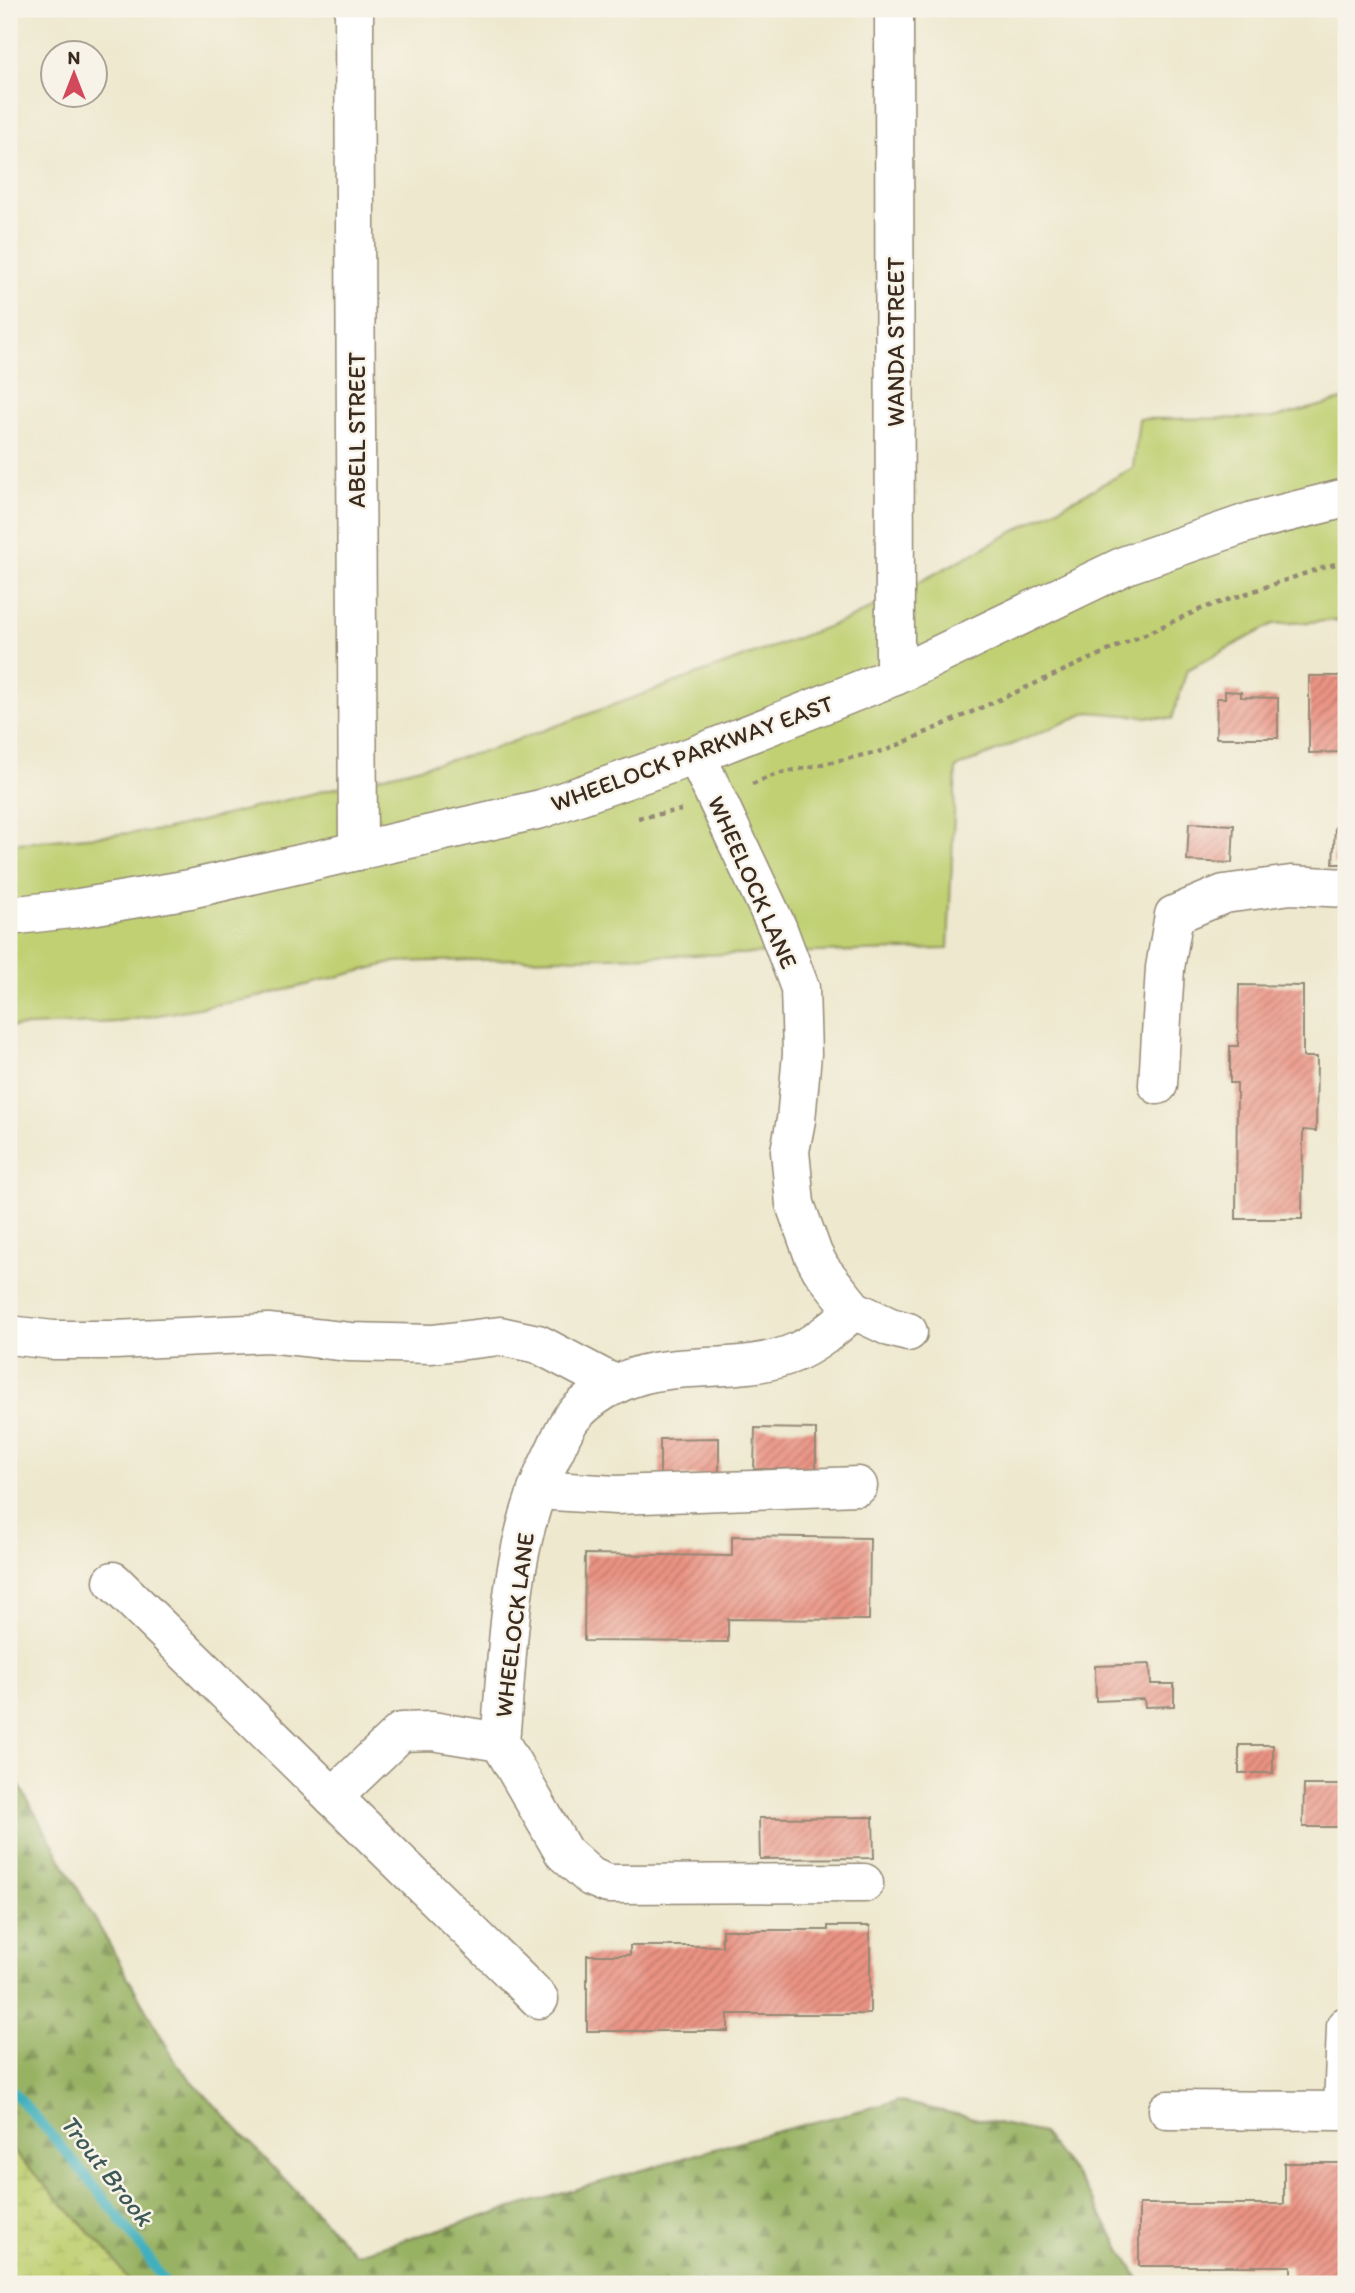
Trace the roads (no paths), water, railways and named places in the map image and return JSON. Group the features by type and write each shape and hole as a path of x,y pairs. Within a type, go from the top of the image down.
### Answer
{"street":[{"name":"ABELL STREET","path":"354,9 358,851"},
{"name":"WANDA STREET","path":"894,9 895,676"},
{"name":"WHEELOCK PARKWAY EAST","path":"9,916 79,908 190,889 541,809 696,755 895,676 1125,565 1253,521 1346,498"},
{"name":"WHEELOCK LANE","path":"500,1742 516,1569 524,1525 542,1475 572,1417 592,1398 627,1379 666,1370 752,1364 789,1355 825,1336 854,1310 821,1269 795,1203 790,1151 796,1120 802,1054 800,989 777,928 696,755"},
{"path":"1158,1084 1165,968 1174,915 1224,894 1291,885 1346,888"},
{"path":"854,1310 890,1327 908,1332"},
{"path":"9,1335 53,1340 115,1340 268,1333 350,1342 432,1344 500,1336 538,1344 616,1385"},
{"path":"537,1490 616,1495 858,1486"},
{"path":"113,1581 539,1999"},
{"path":"333,1797 401,1732 432,1731 500,1742 564,1853 585,1873 608,1884 864,1882"},
{"path":"1168,2110 1343,2111 1346,2026"}],"waterway":[{"name":"Trout Brook","path":"9,2087 111,2207 166,2284"}]}
